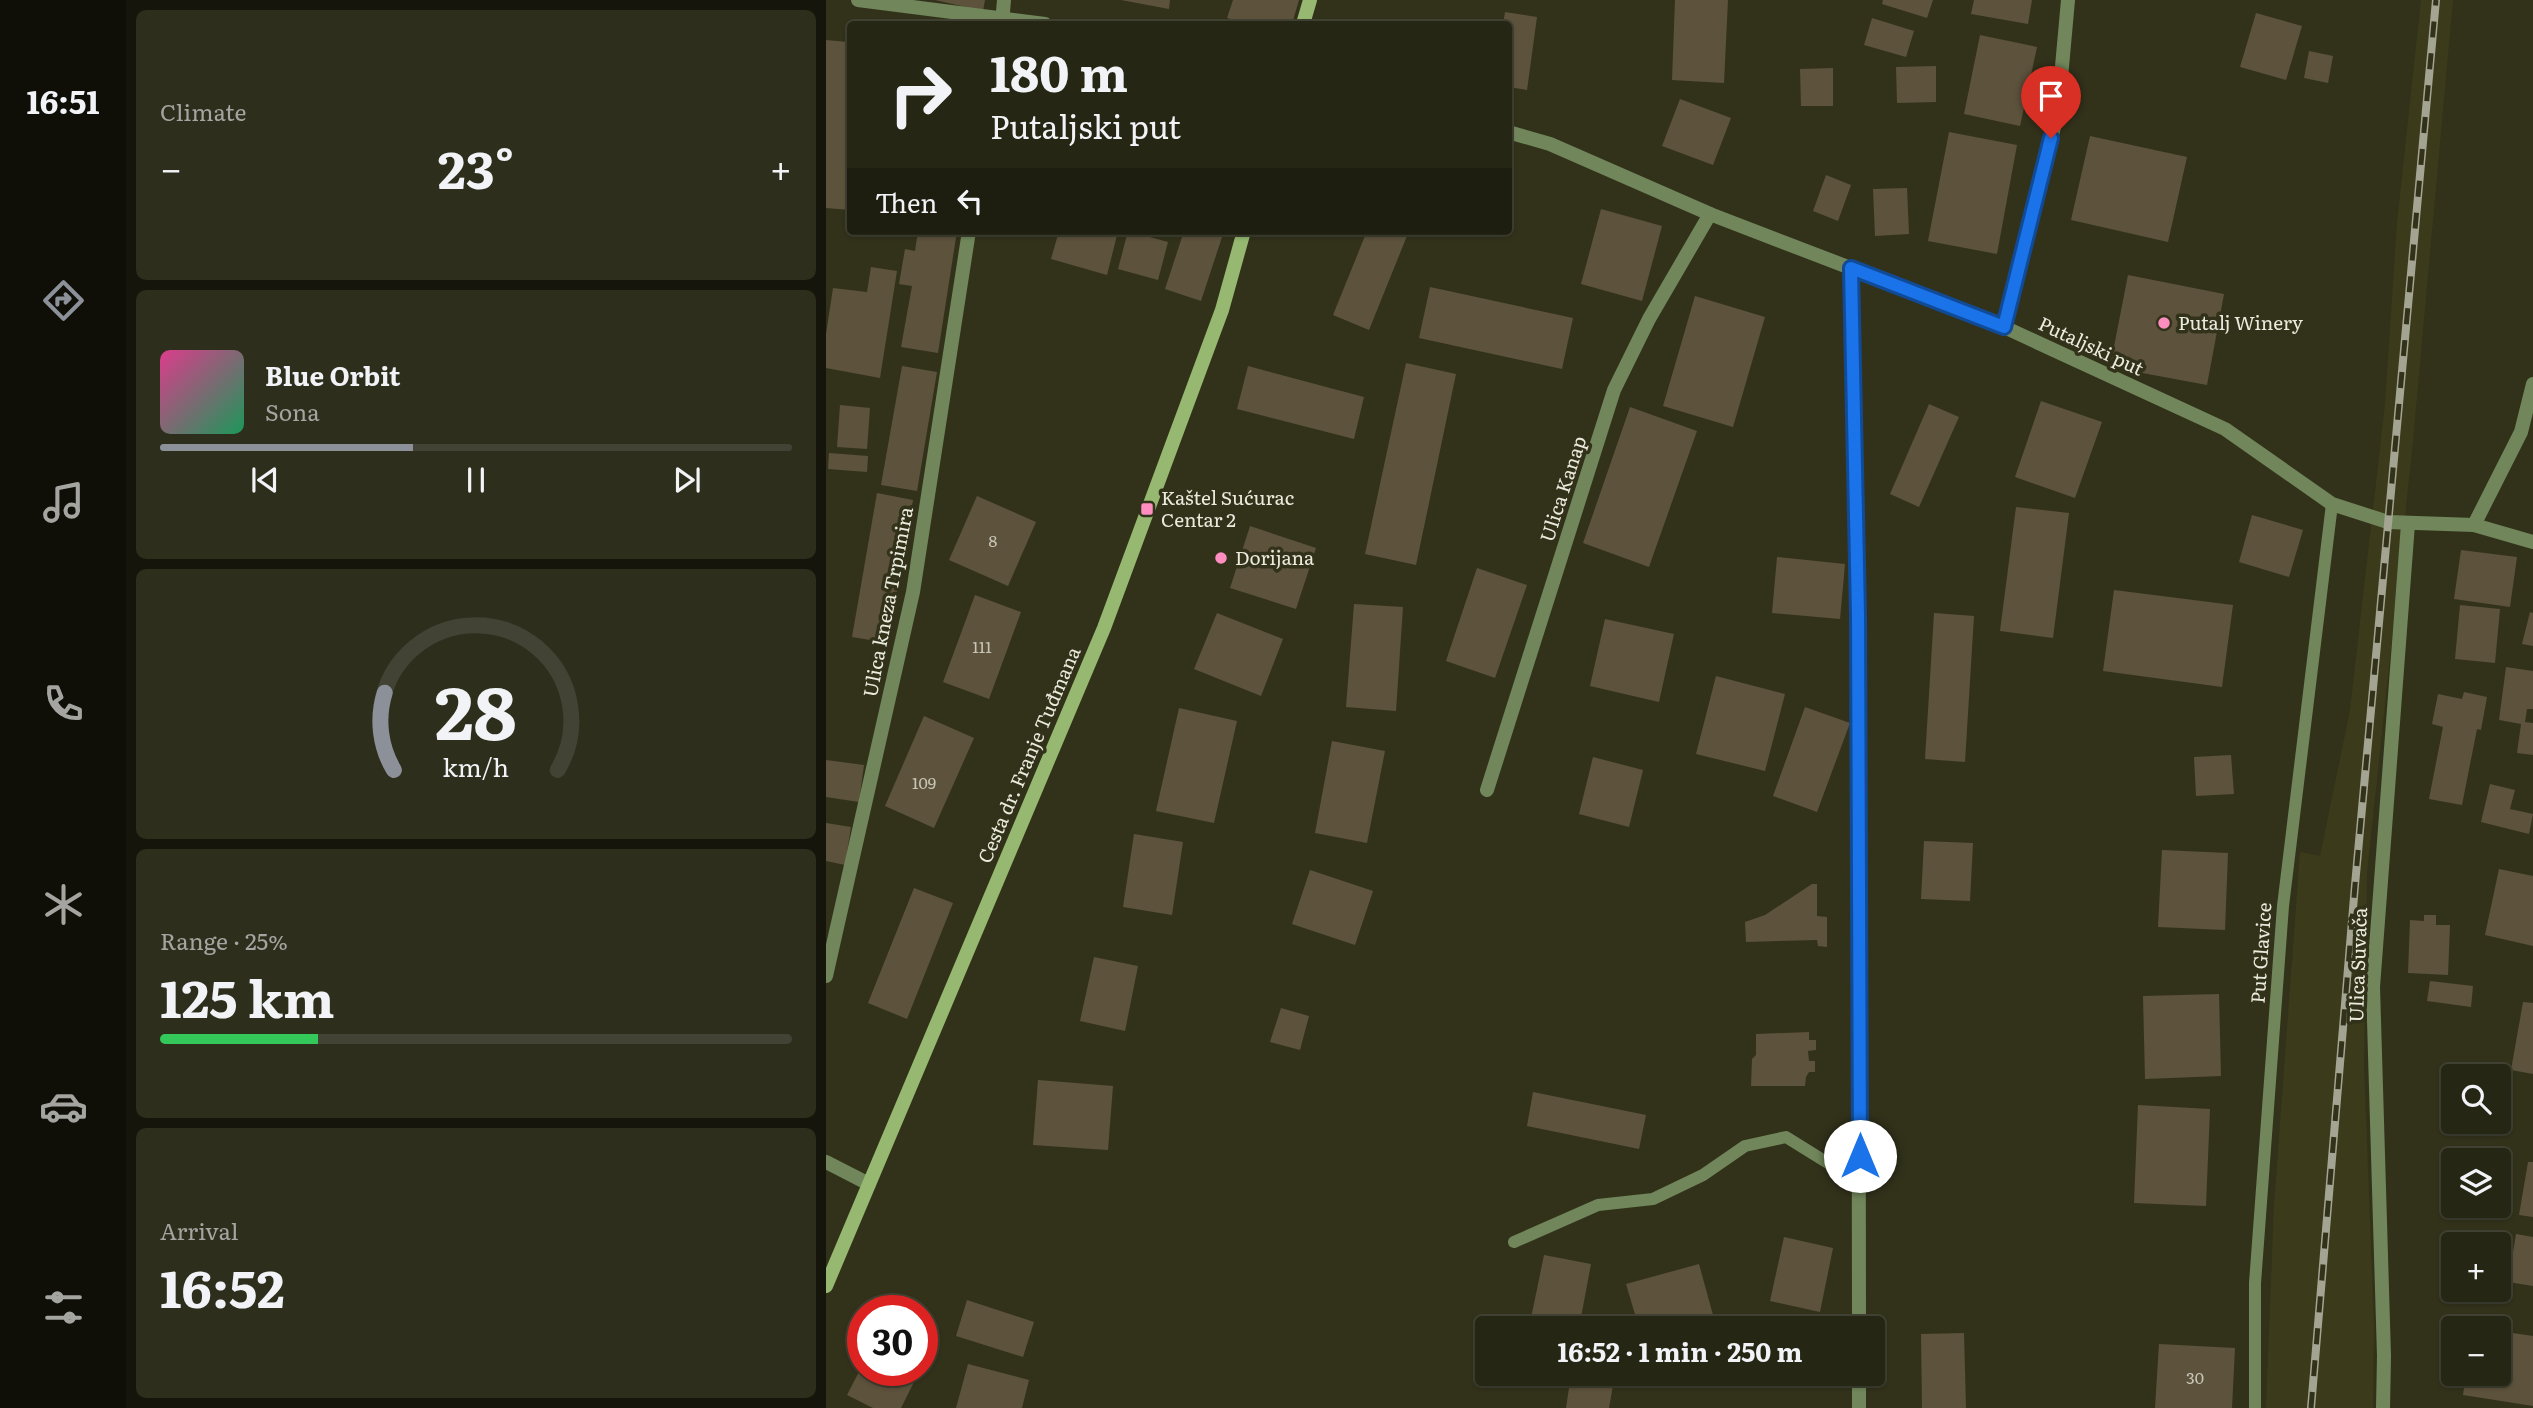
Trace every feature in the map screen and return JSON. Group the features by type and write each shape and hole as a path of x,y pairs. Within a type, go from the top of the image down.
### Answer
{"main road":[{"path":"1304,21 1310,0"},
{"name":"Cesta dr. Franje Tuđmana","path":"826,1286 1104,628 1222,310 1243,235"}],"street":[{"path":"858,0 995,21"},
{"path":"1002,21 1004,0"},
{"path":"2004,327 2058,111 2068,0"},
{"name":"Putaljski put","path":"1512,133 1550,144 1710,214 2004,327 2225,429 2332,504 2388,522 2474,526 2533,542"},
{"name":"Ulica Kanap","path":"1487,790 1614,390 1649,319 1710,214"},
{"name":"Ulica kneza Trpimira","path":"826,976 913,592 968,235"},
{"path":"1851,268 1858,614 1859,1316"},
{"path":"2474,526 2521,432 2533,384"},
{"name":"Ulica Suvača","path":"2383,1408 2383,1303 2373,987 2408,524"},
{"path":"826,1162 869,1184"},
{"path":"1859,1386 1859,1408"}],"lane":[{"name":"Put Glavice","path":"2255,1408 2255,1283 2283,906 2332,504"},
{"path":"1514,1242 1598,1205 1653,1199 1703,1175 1745,1146 1786,1137 1860,1183"}],"shaded area":[{"path":"2421,0 2453,0 2413,441 2367,873 2364,1065 2374,1326 2373,1408 2266,1408 2274,1205 2300,852 2320,856 2350,710 2385,404 2397,223"}],"building":[{"path":"935,0 985,0 983,11"},
{"path":"1121,0 1170,0 1169,9"},
{"path":"1233,0 1299,0 1293,21 1238,21 1227,18"},
{"path":"1675,0 1728,0 1724,83 1672,80"},
{"path":"1883,0 1933,0 1927,18 1882,4"},
{"path":"1974,0 2032,0 2028,24 1971,14"},
{"path":"1505,12 1537,17 1527,90 1512,88 1512,21 1504,21"},
{"path":"2256,13 2302,26 2286,80 2240,67"},
{"path":"1872,18 1914,31 1906,57 1864,45"},
{"path":"1980,35 2037,47 2020,126 1964,114"},
{"path":"826,40 847,42 847,210 826,208"},
{"path":"2309,51 2333,56 2328,83 2304,78"},
{"path":"1936,66 1936,102 1897,103 1896,67"},
{"path":"1833,68 1833,106 1801,106 1800,69"},
{"path":"1680,99 1731,118 1713,165 1662,146"},
{"path":"1949,132 2017,145 1997,254 1928,241"},
{"path":"2090,136 2187,157 2168,242 2071,220"},
{"path":"1826,175 1851,185 1838,221 1813,211"},
{"path":"1907,188 1909,234 1875,236 1873,189"},
{"path":"1601,209 1662,226 1642,301 1581,284"},
{"path":"917,235 956,235 938,353 901,347 912,286 899,284 905,249 915,251"},
{"path":"1058,235 1117,235 1107,275 1051,259"},
{"path":"1127,235 1143,235 1168,242 1158,280 1118,269"},
{"path":"1183,235 1223,235 1201,301 1165,289"},
{"path":"1365,235 1407,235 1369,330 1333,315"},
{"path":"871,267 897,271 880,378 826,368 826,334 833,288 867,292"},
{"path":"2128,275 2224,294 2207,385 2110,367"},
{"path":"1430,287 1573,318 1562,369 1419,338"},
{"path":"1695,296 1765,317 1733,427 1663,406"},
{"path":"1406,363 1456,374 1416,565 1365,554"},
{"path":"902,366 937,372 917,491 881,485"},
{"path":"1248,366 1364,397 1354,439 1237,409"},
{"path":"2041,401 2102,422 2075,498 2015,477"},
{"path":"1929,404 1959,417 1919,507 1890,494"},
{"path":"840,405 870,408 867,449 837,447"},
{"path":"1630,407 1697,431 1649,567 1583,543"},
{"path":"829,453 868,456 867,472 828,469"},
{"path":"877,493 913,500 888,643 852,637"},
{"path":"977,496 1036,522 1008,586 949,560"},
{"path":"2016,507 2069,513 2053,638 2000,631"},
{"path":"2252,515 2303,530 2289,577 2239,562"},
{"path":"1250,526 1316,548 1296,609 1230,588"},
{"path":"2461,550 2517,557 2510,607 2454,599"},
{"path":"1777,557 1845,564 1840,619 1772,613"},
{"path":"1477,568 1527,585 1495,678 1446,661"},
{"path":"2114,590 2233,605 2222,687 2103,671"},
{"path":"975,595 1021,612 989,699 943,682"},
{"path":"1354,604 1403,607 1396,711 1346,707"},
{"path":"2460,605 2500,609 2495,663 2455,659"},
{"path":"2530,612 2533,613 2533,646 2522,644"},
{"path":"1217,613 1283,639 1261,696 1194,669"},
{"path":"1934,613 1974,616 1965,762 1925,759"},
{"path":"1605,619 1674,634 1659,702 1590,686"},
{"path":"2506,667 2533,671 2533,709 2527,709 2525,722 2533,723 2533,755 2517,753 2521,724 2499,720"},
{"path":"1716,676 1785,694 1765,771 1696,754"},
{"path":"2464,692 2487,697 2481,730 2477,729 2462,805 2429,799 2443,727 2432,724 2438,694 2462,699"},
{"path":"1805,707 1850,723 1817,812 1773,796"},
{"path":"1179,708 1237,721 1214,823 1156,811"},
{"path":"924,716 974,738 934,828 885,806"},
{"path":"1332,741 1385,751 1367,843 1315,833"},
{"path":"2231,755 2234,794 2196,796 2194,757"},
{"path":"1593,757 1643,770 1629,827 1579,814"},
{"path":"826,760 864,765 859,802 826,797"},
{"path":"2490,784 2515,790 2510,809 2533,814 2529,834 2481,822"},
{"path":"826,823 851,827 845,865 826,861"},
{"path":"1134,834 1183,842 1172,915 1123,907"},
{"path":"1924,841 1973,843 1970,901 1921,899"},
{"path":"2162,850 2228,853 2225,930 2158,927"},
{"path":"2499,869 2533,876 2533,946 2485,935"},
{"path":"1310,870 1373,891 1355,945 1292,924"},
{"path":"1812,884 1817,884 1817,916 1827,917 1827,947 1818,946 1817,940 1746,942 1745,922 1765,915"},
{"path":"914,888 953,903 907,1019 868,1003"},
{"path":"2424,915 2436,915 2436,925 2450,925 2448,975 2408,973 2410,920 2424,921"},
{"path":"1094,957 1138,966 1125,1031 1080,1021"},
{"path":"2430,981 2473,986 2471,1007 2427,1001"},
{"path":"2219,994 2221,1076 2145,1079 2143,996"},
{"path":"2523,1002 2533,1003 2533,1074 2511,1070"},
{"path":"1281,1008 1309,1016 1300,1050 1270,1042"},
{"path":"1809,1032 1809,1040 1816,1040 1816,1050 1808,1051 1809,1061 1815,1061 1815,1072 1809,1072 1805,1086 1751,1086 1756,1034"},
{"path":"1038,1080 1113,1086 1108,1150 1033,1145"},
{"path":"1533,1092 1646,1115 1639,1149 1527,1126"},
{"path":"2138,1105 2210,1109 2206,1206 2134,1203"},
{"path":"2528,1162 2533,1162 2533,1217 2519,1215"},
{"path":"2516,1234 2533,1237 2533,1286 2511,1282"},
{"path":"1784,1237 1833,1248 1820,1312 1770,1301"},
{"path":"1544,1255 1591,1264 1581,1316 1531,1316"},
{"path":"1699,1264 1713,1315 1635,1316 1626,1284"},
{"path":"967,1300 1034,1322 1023,1357 956,1336"},
{"path":"1964,1333 1966,1408 1922,1408 1921,1334"},
{"path":"2511,1333 2533,1336 2533,1406 2463,1395 2464,1386 2511,1386"},
{"path":"2159,1344 2235,1348 2232,1408 2155,1408"},
{"path":"968,1364 1029,1380 1022,1408 956,1408"},
{"path":"852,1386 912,1386 901,1408 873,1408 847,1395"},
{"path":"1569,1386 1613,1386 1609,1408 1566,1408"}],"railway":[{"path":"2311,1408 2355,885 2436,0"}],"place":[{"name":"Putalj Winery","path":"2164,323"},
{"name":"Kaštel Sućurac Centar 2","path":"1147,509"},
{"name":"Dorijana","path":"1221,558"}],"route":[{"path":"1860,1156 1858,614 1851,268 2004,327 2051,138"}]}
